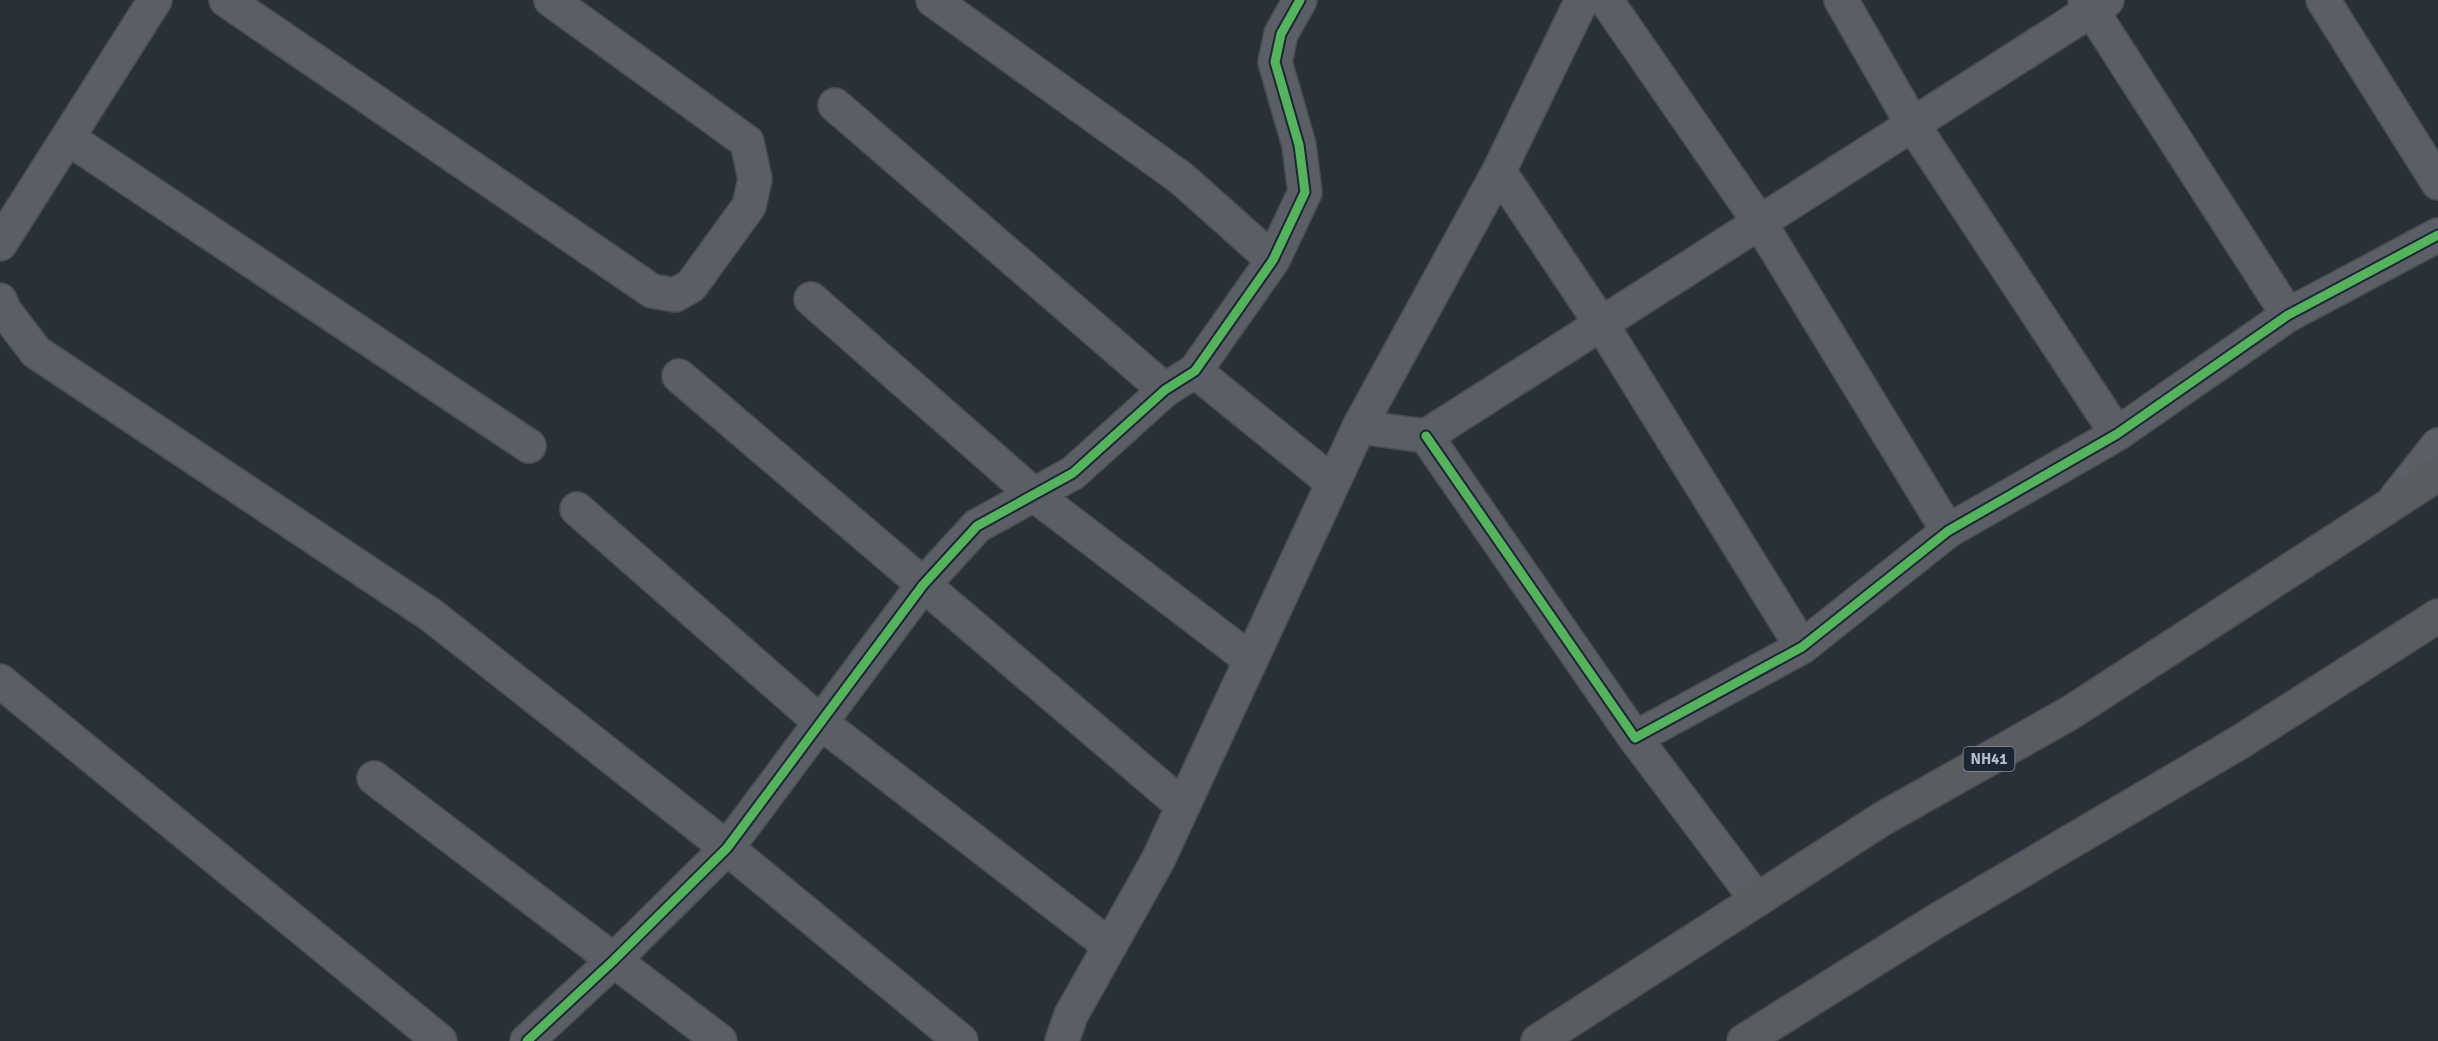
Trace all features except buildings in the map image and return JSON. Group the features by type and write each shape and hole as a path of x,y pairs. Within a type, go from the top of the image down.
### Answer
{"highway":[{"name":"NH41","path":"1538,1041 1882,819 2070,713 2438,474"},
{"path":"1744,1041 1936,921 2240,741 2438,616"}],"street":[{"path":"0,244 155,0"},
{"path":"226,0 652,291 675,295 691,286 748,206 755,179 747,142 551,0"},
{"path":"933,0 1181,178 1273,261"},
{"path":"527,1041 613,962 727,848 923,585 977,526 1073,473 1165,390 1194,371 1273,261 1305,192 1299,145 1275,62 1281,34 1300,0"},
{"path":"1062,1041 1071,1015 1158,860 1359,427 1499,171 1582,0"},
{"path":"1606,0 1760,223 1948,531"},
{"path":"1840,0 1913,125 2117,434"},
{"path":"2323,0 2438,183"},
{"path":"1359,427 1426,436 1913,125 2095,3 2289,315"},
{"path":"836,105 1165,390"},
{"path":"68,138 529,446"},
{"path":"1499,171 1602,325 1802,647"},
{"path":"1635,738 1802,647 1948,531 2117,434 2289,315 2438,235"},
{"path":"811,299 1034,495 1251,660"},
{"path":"0,300 4,310 36,352 431,615 727,848 961,1041"},
{"path":"1194,371 1333,483"},
{"path":"679,376 1183,806"},
{"path":"1426,436 1635,738 1757,900"},
{"path":"2391,505 2438,446"},
{"path":"577,509 820,722 1110,946"},
{"path":"0,681 440,1041"},
{"path":"374,778 613,962 720,1041"}],"cycle path":[{"path":"527,1041 613,961 727,848 923,585 977,526 1073,473 1165,390 1195,371 1273,260 1305,192 1299,145 1275,62 1281,34 1300,0"},
{"path":"1426,436 1635,738 1802,647 1948,531 2117,434 2288,315 2438,235"}]}
